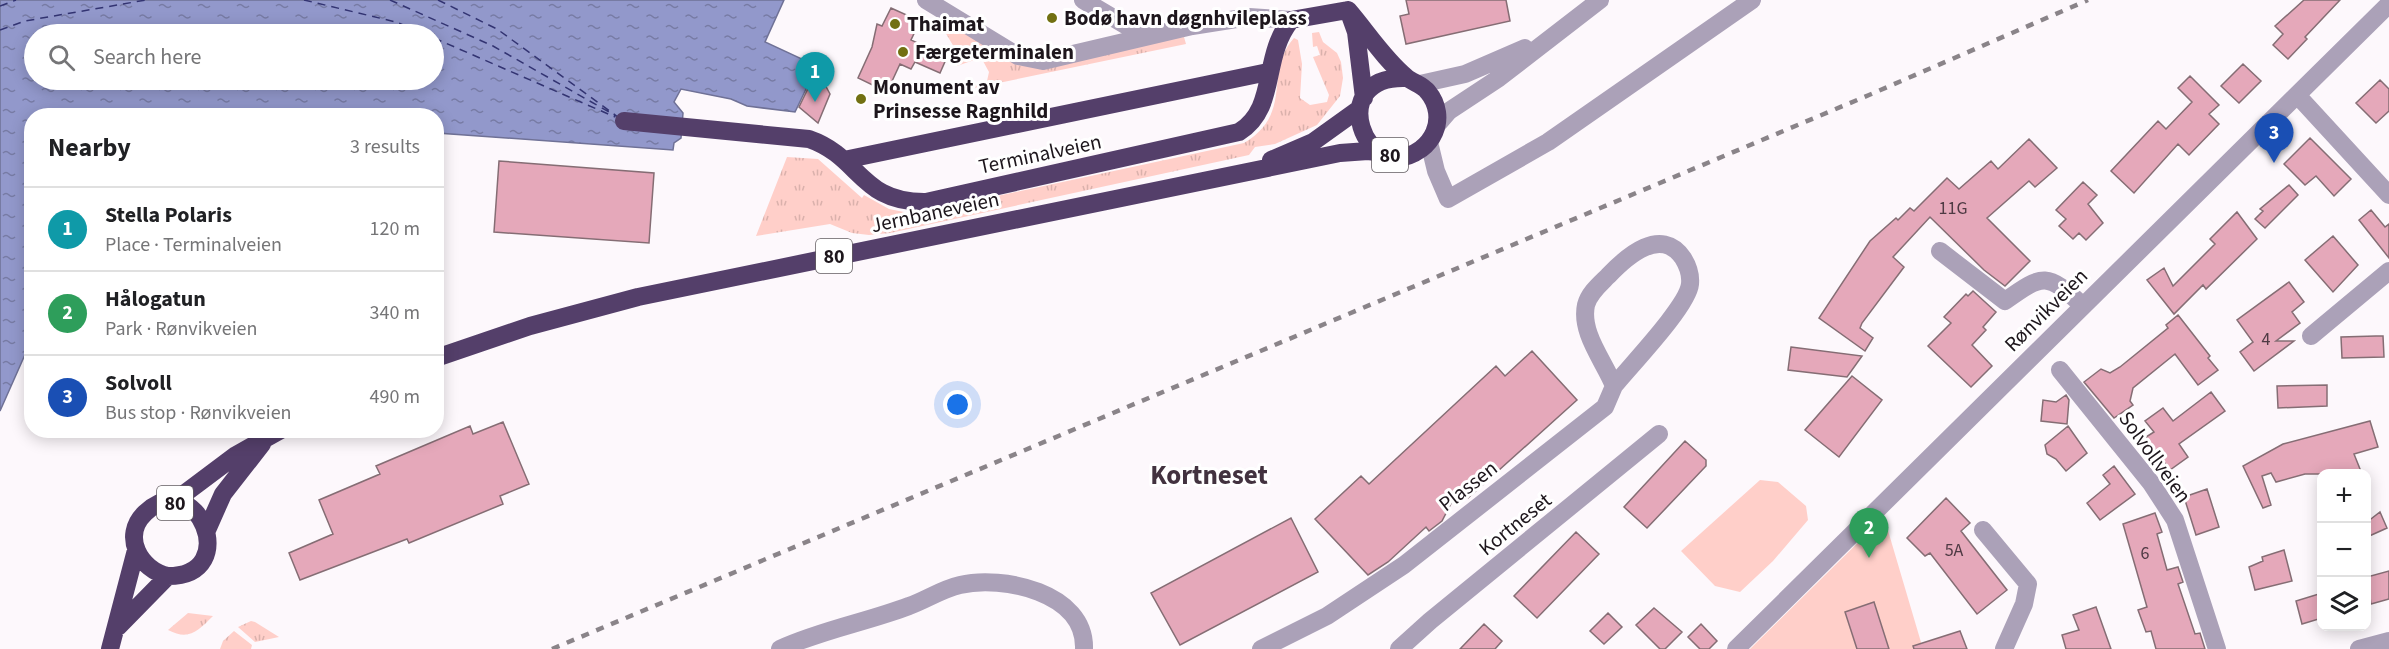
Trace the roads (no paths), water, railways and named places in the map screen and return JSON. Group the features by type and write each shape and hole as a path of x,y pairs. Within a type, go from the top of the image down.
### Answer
{"highway":[{"path":"1291,20 1347,5 1413,81 1433,97 1438,116 1437,125"},
{"name":"80","path":"1347,5 1356,32 1361,103 1359,120 1366,140 1384,153"},
{"name":"Terminalveien","path":"624,121 684,125 809,139 831,149 879,192 908,202 926,201 1227,137 1250,126 1261,111 1268,72 1277,41 1291,20"},
{"path":"844,160 1268,72"},
{"name":"Jernbaneveien","path":"1235,173 1313,142 1361,103 1382,81 1413,81"},
{"name":"Jernbaneveien","path":"444,355 530,326 638,297 1340,153 1368,151 1393,156 1413,153 1429,142 1437,125"},
{"name":"80","path":"110,649 118,627 136,550 135,535 141,518 157,505 172,502 236,455 269,438"},
{"name":"80","path":"118,627 168,576 182,575 199,564 208,546 207,530 223,494 263,442"},
{"name":"80","path":"172,502 194,510 207,530"},
{"path":"136,550 145,565 159,574 168,576"}],"street":[{"path":"926,0 1018,57 1043,61 1181,28 1248,17 1291,20"},
{"path":"1083,0 1132,29 1181,28"},
{"name":"Jernbaneveien","path":"1437,125 1449,111 1526,57 1599,0"},
{"path":"1429,142 1436,171 1448,199 1548,141 1752,0"},
{"name":"Rønvikveien","path":"1736,649 2389,4"},
{"name":"Jernbaneveien","path":"1413,81 1475,70 1556,32"},
{"path":"2298,96 2389,195"},
{"name":"Plassen","path":"1261,649 1327,616 1404,565 1605,408 1614,386 1680,306 1690,285 1689,266 1678,251 1663,243 1643,247 1623,260 1593,292 1586,305 1590,334 1614,386"},
{"path":"1940,251 2005,302 2022,289 2041,280 2058,283 2082,305"},
{"path":"2312,336 2389,271"},
{"name":"Solvollveien","path":"2060,370 2151,483 2175,520 2217,649"},
{"name":"Kortneset","path":"1399,649 1430,621 1659,434"},
{"path":"1983,530 2028,584 2024,604 2004,649"},
{"path":"780,649 910,606 959,585 993,582 1050,595 1061,602 1080,626 1084,649"},
{"path":"2359,649 2389,641"}],"water":[{"path":"0,0 784,0 765,42 817,66 795,112 747,106 731,99 681,89 674,102 683,113 681,138 674,143 673,150 444,134 444,108 24,108 24,357 0,411"}],"railway":[{"path":"552,649 1869,95 2088,0"}],"place":[{"name":"Bodø havn døgnhvileplass","path":"1052,18"},
{"name":"Thaimat","path":"895,24"},
{"name":"Færgeterminalen","path":"903,52"},
{"name":"Monument av Prinsesse Ragnhild","path":"861,99"},
{"name":"Stella Polaris","path":"815,102"},
{"name":"Solvoll","path":"2274,163"},
{"name":"Hålogatun","path":"1869,558"}],"district":[{"name":"Kortneset","path":"1209,475"}]}
